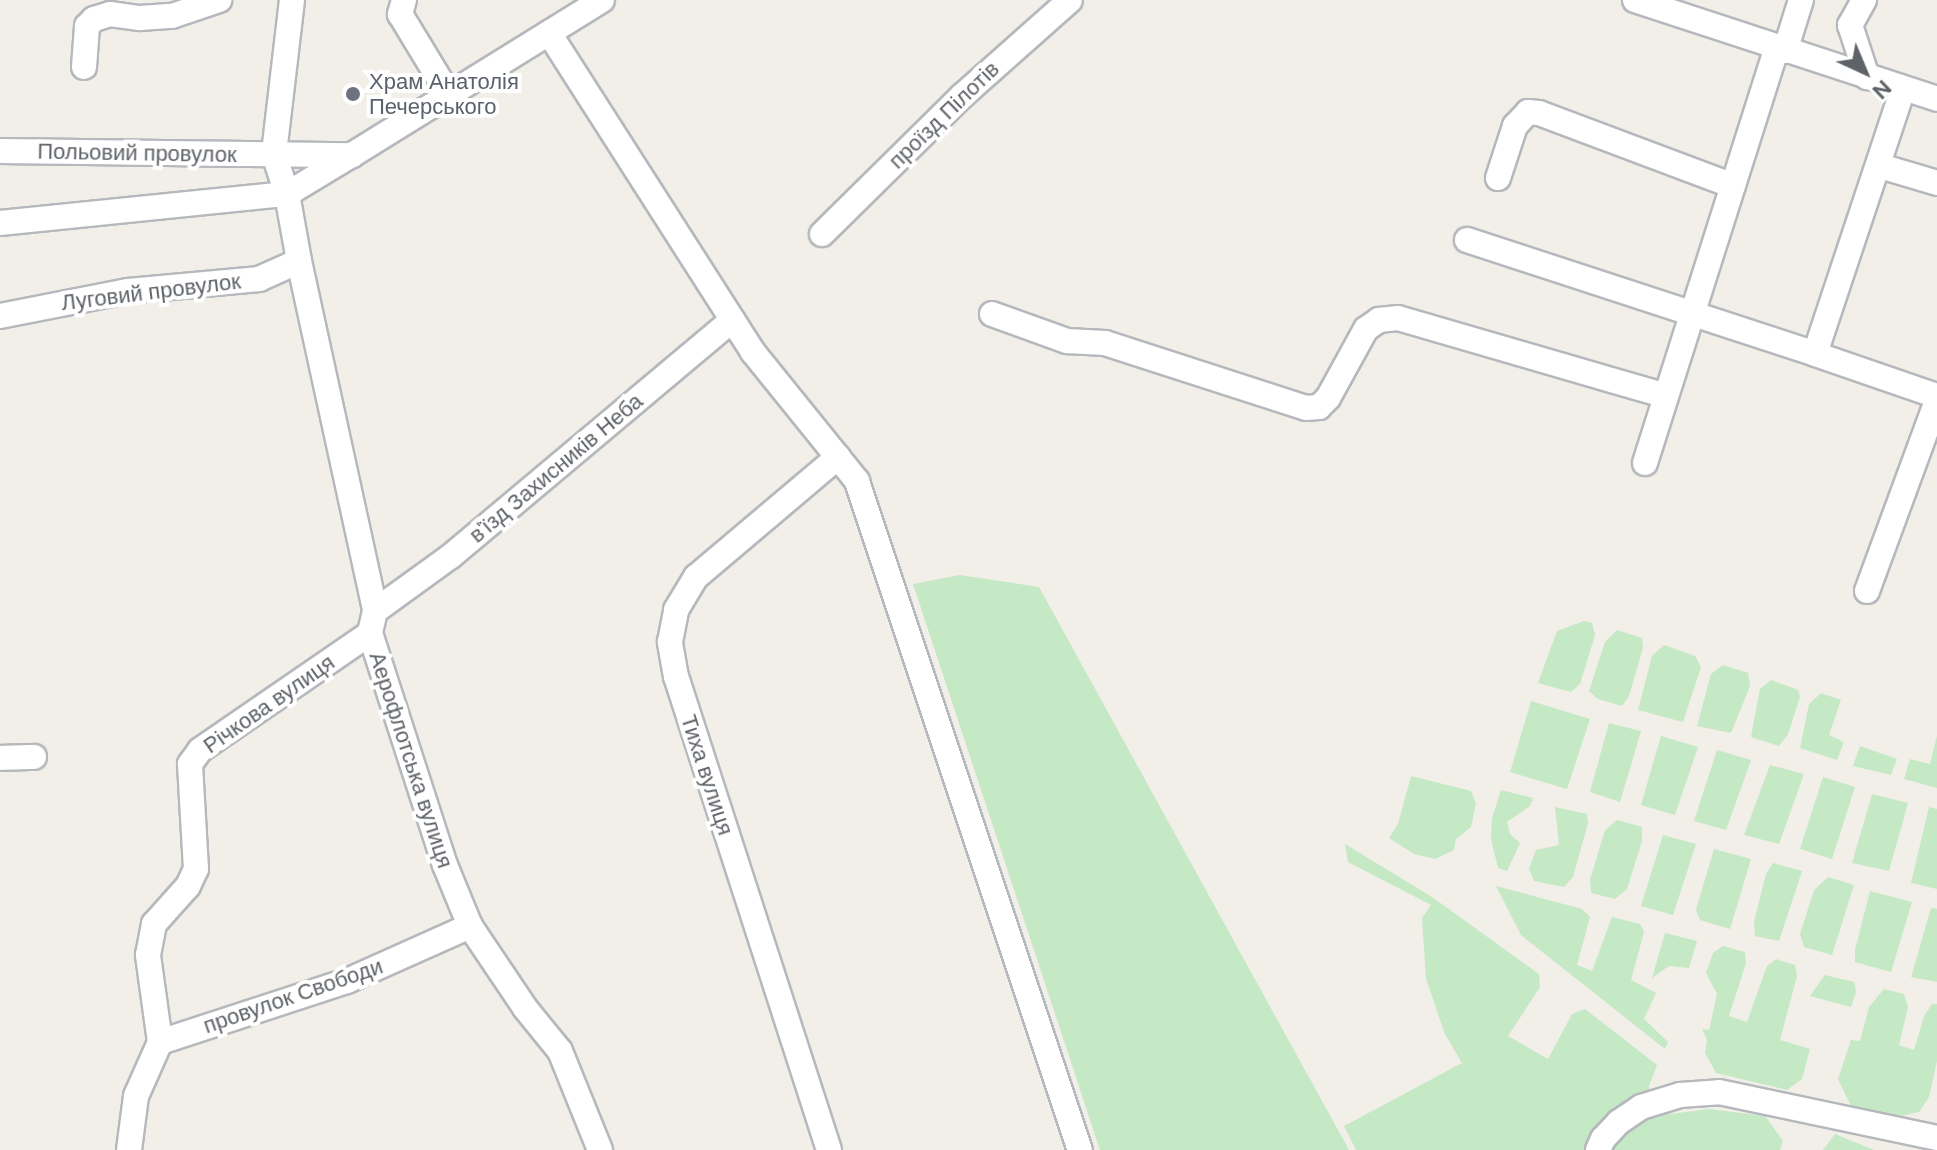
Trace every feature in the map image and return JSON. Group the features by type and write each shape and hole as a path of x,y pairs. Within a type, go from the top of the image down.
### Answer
{"street":[{"path":"84,67 87,26 94,19 152,9 172,16 219,0"},
{"path":"274,154 292,0"},
{"path":"404,0 400,14 449,95"},
{"path":"0,223 287,194 602,0"},
{"name":"проїзд Пілотів","path":"822,234 962,96 1070,0"},
{"path":"1635,0 1937,99"},
{"path":"1645,463 1733,186 1801,0"},
{"path":"1864,0 1850,25 1867,77"},
{"path":"549,33 753,352 857,481 1080,1150"},
{"path":"1815,354 1880,166 1903,89"},
{"path":"1498,178 1515,126 1528,112 1539,113 1733,186"},
{"name":"Польовий провулок","path":"0,151 352,155"},
{"name":"Аерофлотська вулиця","path":"274,154 287,194 373,622 445,865 470,926 525,1008 560,1051 600,1150"},
{"path":"1880,166 1937,183"},
{"path":"1467,240 1691,317 1815,354 1937,398 1867,591"},
{"name":"Луговий провулок","path":"0,316 128,291 259,279 299,261"},
{"path":"992,314 1067,341 1105,343 1306,408 1319,407 1328,398 1366,329 1379,320 1398,318 1666,396"},
{"name":"в'їзд Захисників Неба","path":"373,622 732,320"},
{"name":"Тиха вулиця","path":"829,1150 676,677 670,642 676,610 696,577 838,457"},
{"name":"Річкова вулиця","path":"160,1042 148,955 154,924 188,886 196,869 190,764 200,750 373,622"},
{"path":"0,758 34,757"},
{"name":"провулок Свободи","path":"160,1042 347,981 470,926"},
{"path":"129,1150 136,1096 160,1042"},
{"path":"1598,1150 1603,1139 1619,1122 1641,1107 1680,1095 1719,1092 1937,1138"}],"green space":[{"path":"960,575 1039,587 1349,1150 1100,1150 913,584"},
{"path":"1584,621 1592,623 1595,635 1580,684 1571,692 1538,683 1557,631"},
{"path":"1617,630 1642,638 1643,647 1629,696 1622,706 1598,699 1589,691 1605,642"},
{"path":"1664,645 1695,656 1701,667 1683,722 1638,710 1652,656"},
{"path":"1723,665 1748,673 1750,686 1731,733 1697,726 1711,674"},
{"path":"1771,680 1798,690 1800,697 1788,734 1779,746 1751,737 1760,689"},
{"path":"1821,693 1841,700 1829,735 1844,742 1837,760 1800,748 1809,704"},
{"path":"1531,701 1590,719 1567,789 1510,772"},
{"path":"1609,723 1641,731 1620,802 1590,792"},
{"path":"1661,736 1698,747 1675,815 1641,805"},
{"path":"1937,736 1937,788 1904,779 1910,759 1930,764"},
{"path":"1860,746 1897,759 1891,775 1853,766"},
{"path":"1717,750 1751,760 1726,830 1694,821"},
{"path":"1770,765 1804,774 1779,844 1744,835"},
{"path":"1411,776 1471,791 1476,804 1471,827 1456,839 1454,850 1435,859 1414,854 1389,838 1398,824"},
{"path":"1823,777 1855,787 1832,859 1800,849"},
{"path":"1501,790 1533,798 1530,806 1507,822 1510,834 1520,843 1507,871 1498,868 1491,839 1492,818"},
{"path":"1872,794 1908,803 1889,871 1852,863"},
{"path":"1555,807 1587,814 1588,823 1573,877 1564,887 1534,881 1529,869 1536,850 1559,845"},
{"path":"1929,807 1937,809 1937,889 1911,883"},
{"path":"1617,820 1642,827 1642,841 1627,889 1615,899 1591,893 1590,880 1605,830"},
{"path":"1663,835 1696,844 1673,915 1641,906"},
{"path":"1345,844 1432,897 1539,974 1540,987 1508,1036 1548,1059 1572,1014 1585,1009 1657,1065 1649,1086 1650,1104 1662,1115 1709,1109 1765,1116 1783,1141 1780,1150 1356,1150 1344,1126 1462,1063 1445,1034 1426,979 1422,918 1431,905 1348,862"},
{"path":"1714,849 1751,859 1730,929 1700,920 1696,910"},
{"path":"1773,863 1802,871 1779,941 1755,936 1754,922 1766,874"},
{"path":"1828,877 1854,885 1832,955 1804,947 1800,934 1814,890"},
{"path":"1496,886 1582,909 1590,917 1577,965 1592,971 1612,917 1640,924 1644,932 1631,980 1656,993 1644,1019 1668,1042 1665,1049 1521,935"},
{"path":"1870,891 1912,902 1891,972 1855,962 1855,950"},
{"path":"1931,908 1937,909 1937,982 1911,977"},
{"path":"1665,933 1697,941 1689,968 1669,966 1652,978"},
{"path":"1723,946 1745,952 1746,963 1729,1016 1747,1022 1767,966 1776,959 1795,965 1797,976 1780,1040 1810,1049 1802,1079 1787,1090 1716,1073 1705,1053 1707,1040 1702,1029 1709,1030 1717,994 1706,973 1713,953"},
{"path":"1825,975 1854,982 1856,992 1851,1007 1810,996"},
{"path":"1884,989 1904,994 1908,1007 1899,1045 1914,1050 1924,1016 1932,1004 1937,1004 1937,1061 1929,1097 1919,1112 1886,1119 1852,1108 1838,1079 1851,1040 1860,1041 1869,1007"},
{"path":"1835,1134 1874,1150 1823,1150"}],"place":[{"name":"Храм Анатолія Печерського","path":"353,94"}]}
